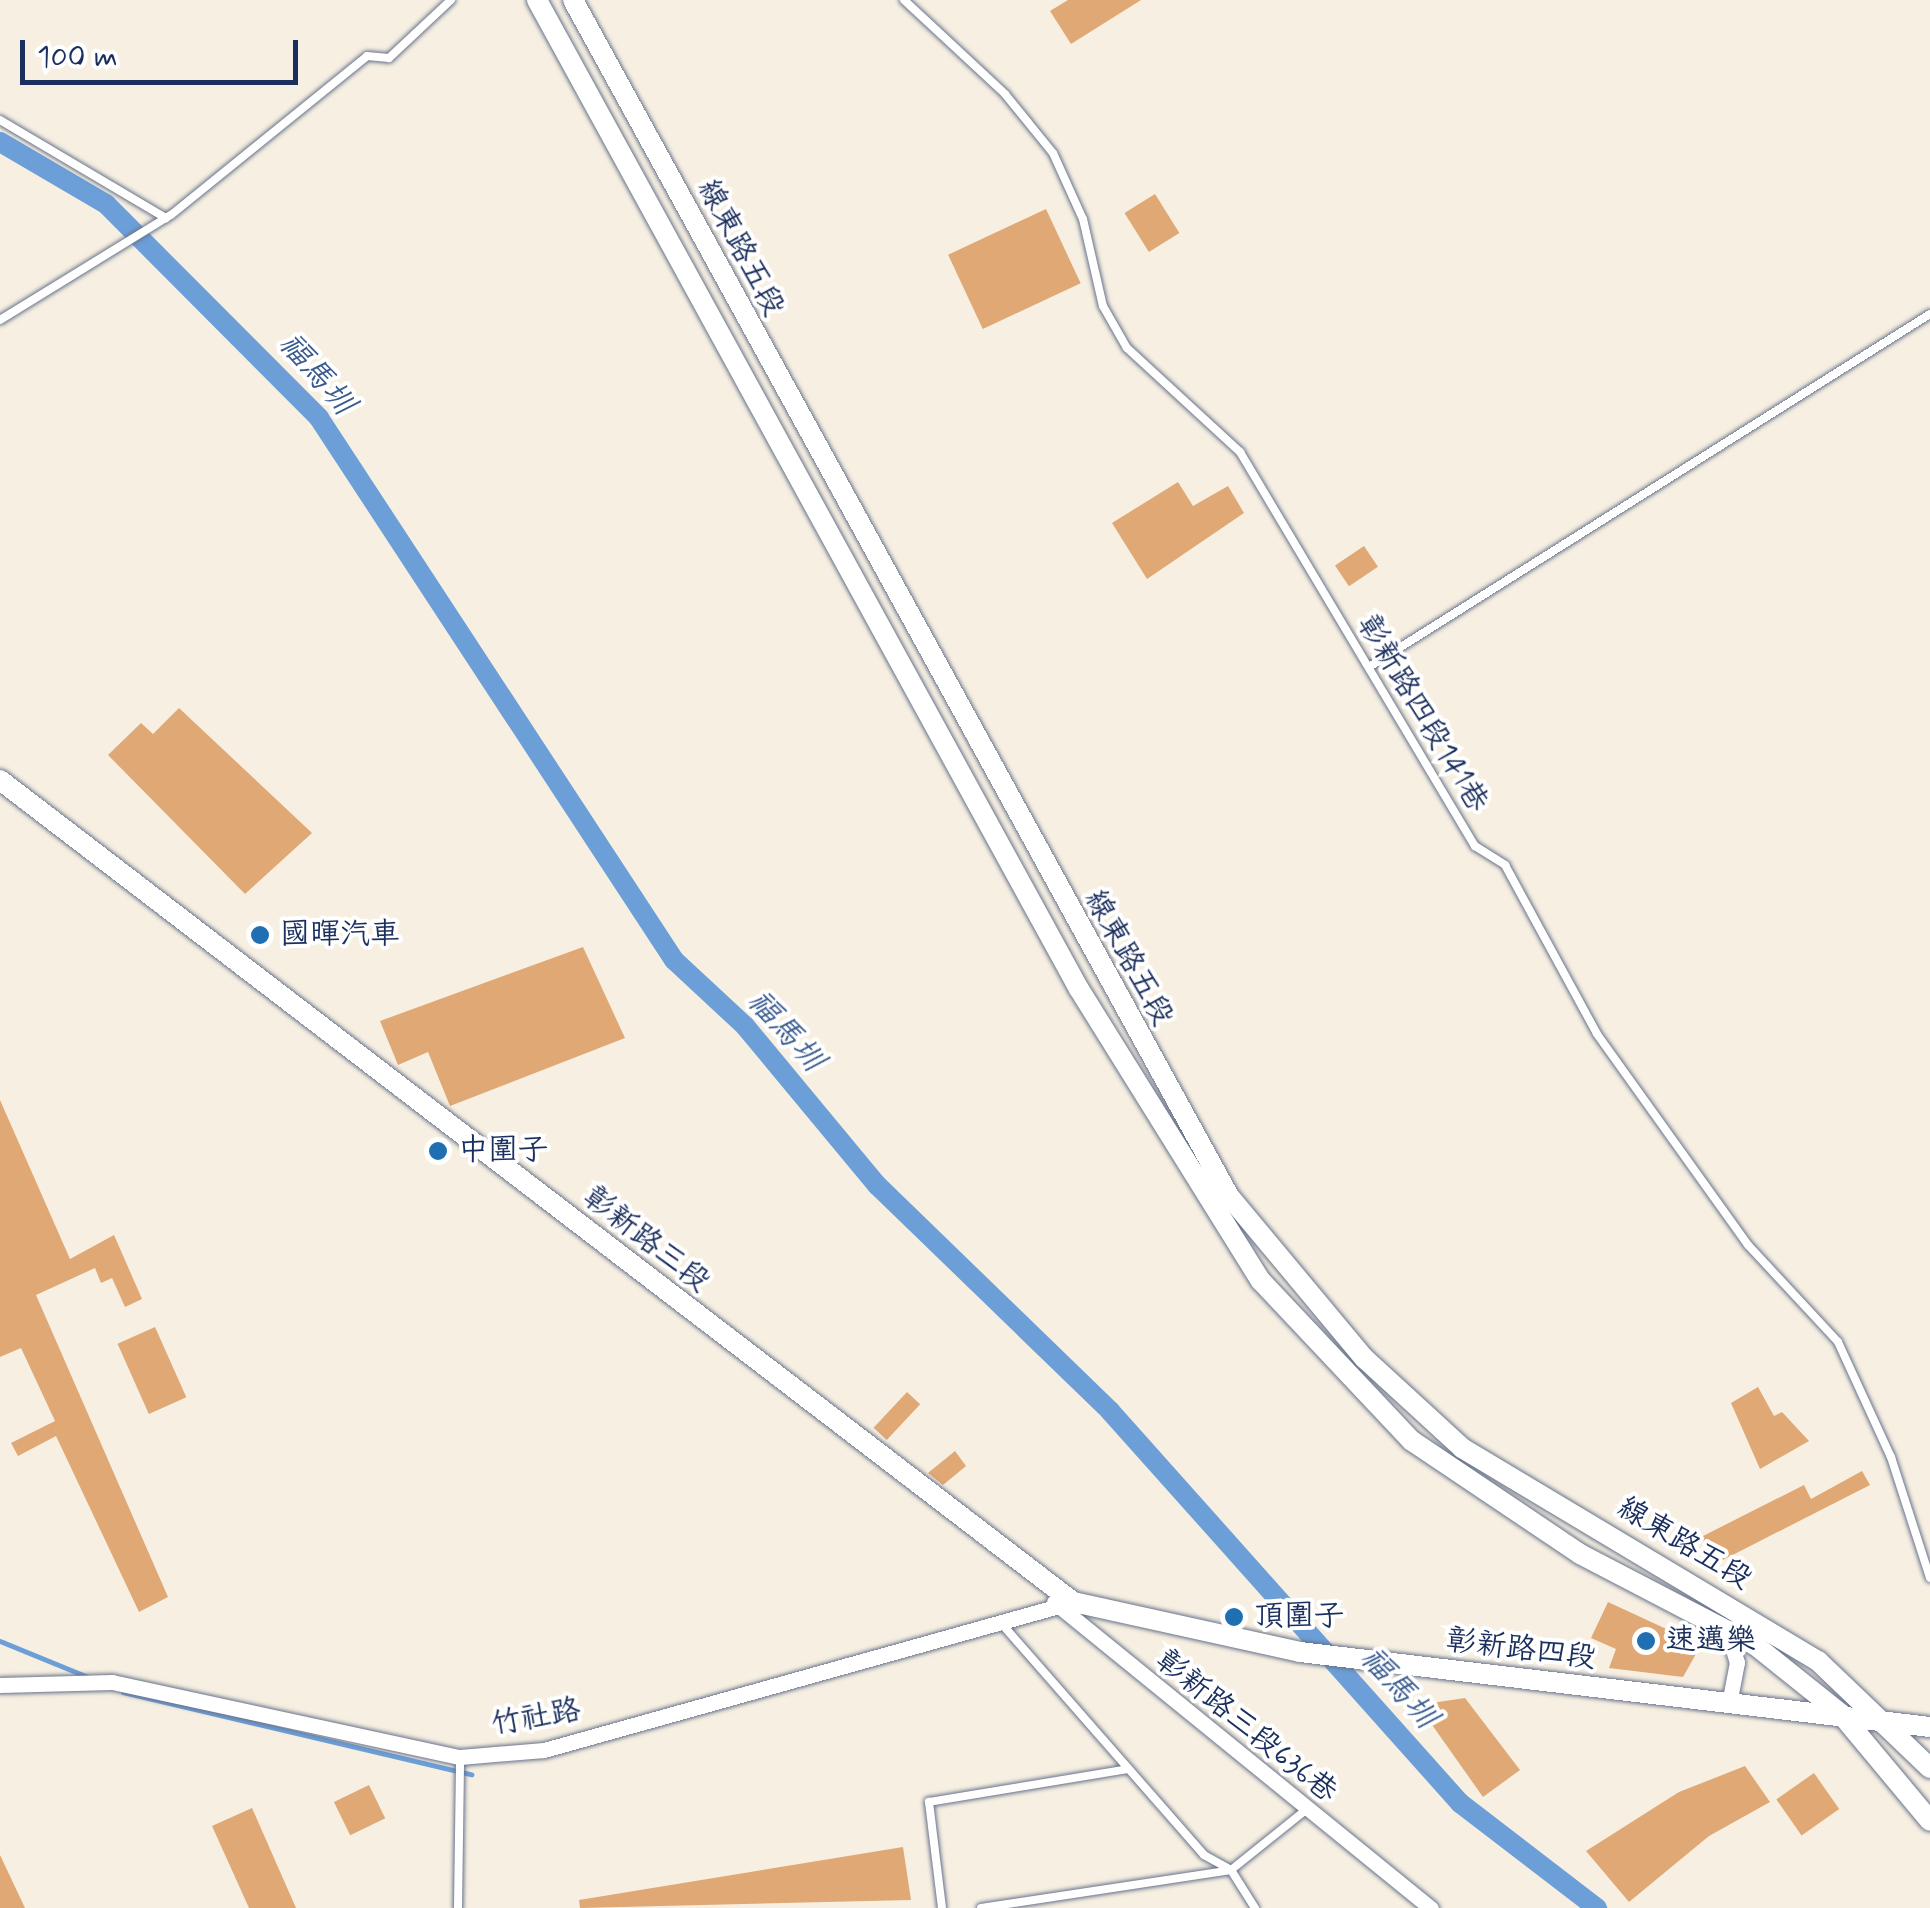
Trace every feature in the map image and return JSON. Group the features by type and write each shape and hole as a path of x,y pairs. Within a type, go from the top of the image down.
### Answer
{"main road":[{"name":"線東路五段","path":"537,0 1078,989 1261,1281 1412,1441 1522,1519 1727,1630 1841,1714 1930,1821"},
{"name":"線東路五段","path":"572,0 1229,1196 1366,1359 1462,1448 1818,1661 1888,1720 1930,1768"},
{"name":"彰新路三段","path":"0,780 1038,1577 1064,1604 1300,1652"},
{"name":"彰新路四段","path":"1300,1652 1930,1727"}],"street":[{"name":"竹社路","path":"0,1685 112,1682 460,1757 544,1750 1064,1604"},
{"name":"彰新路三段636巷","path":"1064,1604 1306,1810 1431,1908"},
{"path":"1727,1630 1736,1662 1729,1704"}],"lane":[{"path":"0,320 155,226 367,56 389,58 452,0"},
{"name":"彰新路四段141巷","path":"904,0 1006,94 1053,153 1083,220 1102,306 1127,348 1240,452 1475,846 1505,865 1596,1034 1748,1245 1838,1342 1891,1457 1930,1578"},
{"path":"0,120 166,218"},
{"path":"1369,668 1930,314"},
{"path":"1001,1623 1204,1855 1230,1870 1255,1908"},
{"path":"458,1908 460,1757"},
{"path":"942,1908 929,1802 1128,1769"},
{"path":"981,1908 1230,1870 1306,1810"}],"building":[{"path":"1068,0 1141,0 1071,44 1050,11"},
{"path":"1155,194 1179,233 1149,252 1124,213"},
{"path":"1046,209 1081,283 983,329 948,255"},
{"path":"1178,482 1193,506 1228,486 1244,513 1147,579 1112,523"},
{"path":"1364,546 1378,567 1349,586 1335,566"},
{"path":"179,708 312,833 245,894 108,755 141,723 153,734"},
{"path":"583,947 625,1038 450,1106 428,1052 398,1065 380,1021"},
{"path":"0,1100 70,1259 114,1235 142,1299 125,1307 112,1278 101,1283 95,1268 36,1295 168,1597 139,1612 56,1436 18,1456 11,1443 55,1421 21,1348 0,1357"},
{"path":"155,1327 186,1397 149,1414 118,1344"},
{"path":"1758,1387 1774,1416 1782,1412 1809,1441 1760,1469 1731,1403"},
{"path":"907,1392 920,1404 887,1440 874,1428"},
{"path":"955,1451 966,1466 943,1485 928,1473"},
{"path":"1862,1471 1870,1485 1715,1564 1701,1537 1804,1485 1811,1499"},
{"name":"速邁樂","path":"1608,1602 1701,1645 1683,1677 1609,1668 1616,1649 1591,1638"},
{"path":"1465,1698 1520,1770 1483,1797 1418,1705"},
{"path":"1745,1766 1770,1802 1709,1836 1629,1902 1586,1851 1679,1792"},
{"path":"1814,1773 1839,1809 1802,1835 1776,1799"},
{"path":"369,1785 385,1818 350,1835 334,1802"},
{"path":"252,1808 296,1908 249,1908 212,1826"},
{"path":"903,1847 911,1900 580,1908 579,1900"},
{"path":"0,1855 25,1908 0,1908"}],"waterway":[{"name":"福馬圳","path":"0,142 106,204 319,418 674,960 745,1026 877,1185 1110,1411 1460,1803 1597,1908"},
{"path":"0,1641 90,1678"},
{"path":"123,1692 471,1774"}],"place":[{"name":"國暉汽車","path":"260,935"},
{"name":"中圍子","path":"438,1151"},
{"name":"頂圍子","path":"1234,1617"},
{"name":"速邁樂","path":"1646,1641"}]}
